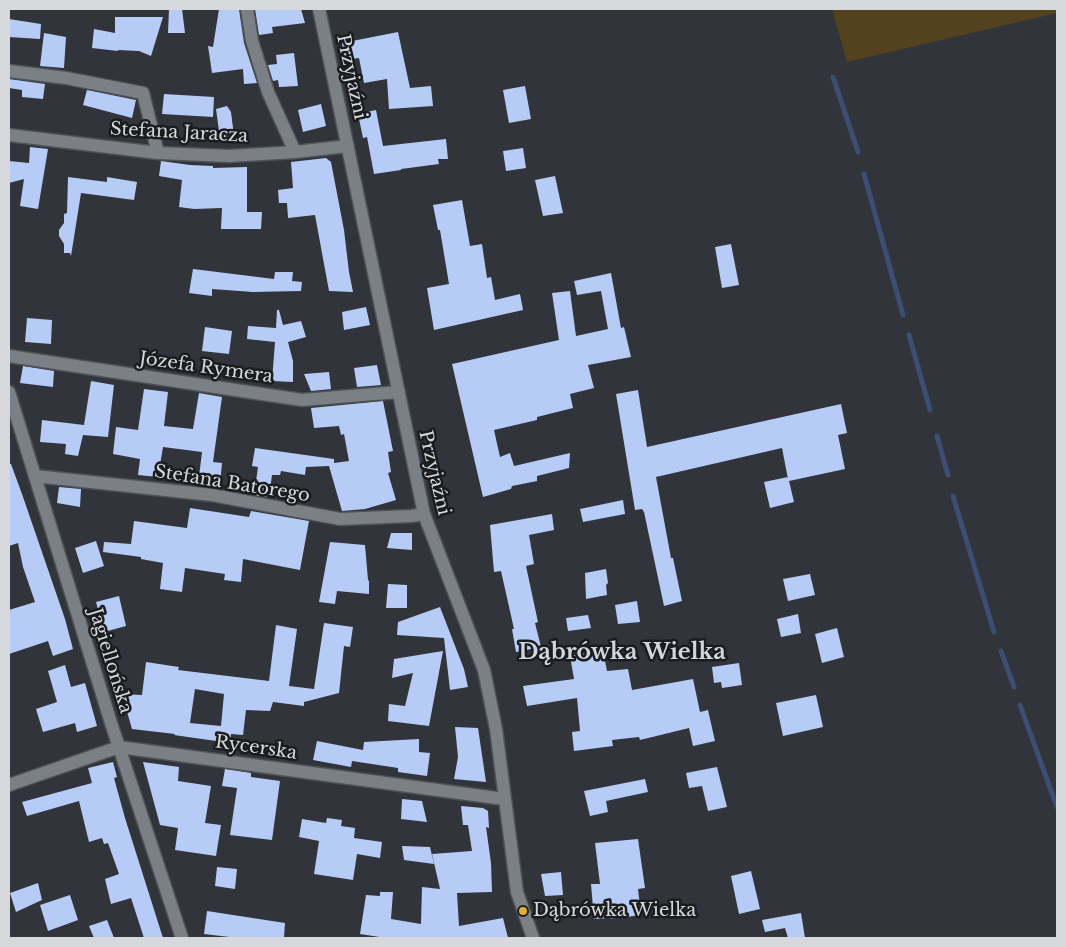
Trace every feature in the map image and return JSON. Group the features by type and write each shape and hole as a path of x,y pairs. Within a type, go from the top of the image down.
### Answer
{"street":[{"path":"247,9 252,41 268,92 295,152"},
{"name":"Przyjaźni","path":"319,9 424,514 484,670 496,729 517,892 532,938"},
{"path":"9,71 66,78 143,93 158,153"},
{"name":"Stefana Jaracza","path":"9,135 158,153 229,156 295,152 348,146"},
{"name":"Józefa Rymera","path":"9,356 302,400 399,392"},
{"name":"Jagiellońska","path":"9,392 119,747 182,938"},
{"name":"Stefana Batorego","path":"35,476 212,495 340,519 424,514"},
{"name":"Rycerska","path":"9,785 119,747 504,799"}],"shaded area":[{"path":"832,9 1057,9 1057,13 847,62"}],"building":[{"path":"169,9 182,9 185,33 168,33"},
{"path":"219,9 239,9 244,43 257,83 244,84 243,69 212,73 208,46 213,47"},
{"path":"255,9 301,9 305,23 272,27 273,33 259,35"},
{"path":"115,17 163,17 151,56 139,51 92,48 94,29 115,33"},
{"path":"9,19 41,24 40,39 9,37"},
{"path":"398,32 410,88 431,86 433,106 389,109 387,79 364,83 359,58 345,60 342,43"},
{"path":"44,33 66,37 64,68 40,66"},
{"path":"294,53 298,86 279,87 278,80 273,81 268,65 277,64 276,55"},
{"path":"9,79 45,84 43,99 22,97 22,90 9,88"},
{"path":"525,86 531,119 509,123 503,90"},
{"path":"87,90 136,100 132,118 83,105"},
{"path":"164,94 214,97 213,117 162,114"},
{"path":"321,104 326,126 303,132 298,110"},
{"path":"227,106 231,112 234,136 220,138 216,109"},
{"path":"376,110 383,146 446,139 448,159 438,159 439,164 374,174 367,137 363,138 358,114"},
{"path":"30,147 48,149 38,209 20,206 24,179 9,183 9,161 29,163"},
{"path":"523,148 526,168 506,171 503,151"},
{"path":"326,158 331,162 353,292 329,291 315,215 288,218 287,203 279,203 278,190 293,188 291,162"},
{"path":"161,161 213,166 213,168 247,167 247,212 262,212 261,229 221,229 222,208 194,209 179,207 182,180 159,176"},
{"path":"555,176 563,213 543,216 535,180"},
{"path":"68,177 107,182 107,177 137,182 134,200 81,193 71,256 70,253 64,253 64,244 59,236 59,230 64,223 64,214 67,213"},
{"path":"462,200 470,246 482,244 487,278 491,277 495,300 520,294 523,310 434,330 427,288 449,284 440,230 438,230 433,205"},
{"path":"731,244 739,285 722,288 715,247"},
{"path":"193,269 274,279 275,272 293,272 292,281 302,282 301,291 253,292 212,289 212,296 189,293"},
{"path":"611,273 621,328 624,327 631,357 588,365 594,388 570,394 573,408 537,417 537,420 494,430 500,457 510,453 514,466 570,453 569,468 537,476 537,481 512,486 511,489 483,497 452,364 559,340 552,293 570,291 576,336 608,329 601,291 577,295 574,281"},
{"path":"366,307 370,325 344,330 342,312"},
{"path":"277,310 279,310 283,325 301,321 306,337 288,342 293,361 293,382 272,381 275,342 247,339 248,326 276,328"},
{"path":"27,318 52,320 51,344 25,342"},
{"path":"205,327 232,331 229,354 202,351"},
{"path":"377,365 381,385 357,387 354,368"},
{"path":"23,366 54,371 53,387 20,383"},
{"path":"329,372 331,389 311,391 304,374"},
{"path":"91,381 114,385 108,437 83,435 78,456 65,454 66,444 40,442 42,420 84,425"},
{"path":"144,389 168,392 164,426 193,429 199,393 222,397 213,462 222,463 220,484 198,485 202,452 163,447 158,477 138,475 140,459 113,454 116,427 138,430"},
{"path":"638,390 647,447 841,404 847,433 838,435 845,469 789,481 794,502 770,508 764,482 788,477 782,448 656,477 671,558 673,558 682,601 664,606 644,512 642,509 635,510 616,394"},
{"path":"383,401 393,451 388,452 391,472 388,473 396,500 365,509 342,511 329,466 306,467 305,475 281,471 280,475 272,475 269,497 254,495 258,467 252,466 255,448 334,459 334,463 349,461 344,434 341,435 339,426 314,428 311,408"},
{"path":"9,464 11,464 22,494 65,619 73,649 53,656 48,641 9,654 9,610 35,602 23,567 18,543 9,546"},
{"path":"59,487 81,489 80,507 57,503"},
{"path":"623,500 625,514 583,522 580,509"},
{"path":"190,508 249,517 251,511 309,521 300,570 243,559 241,582 224,580 225,574 185,568 182,592 160,589 163,563 141,559 141,557 103,552 104,542 131,544 134,521 187,528"},
{"path":"552,514 554,530 529,535 534,564 526,566 538,622 535,623 541,647 516,652 512,629 514,629 501,571 494,572 490,525"},
{"path":"391,533 412,533 412,550 387,548"},
{"path":"96,541 104,566 83,573 75,548"},
{"path":"330,542 365,545 369,594 337,591 335,604 319,602"},
{"path":"606,569 607,595 586,599 585,573"},
{"path":"810,574 815,595 788,601 783,579"},
{"path":"388,584 407,585 407,608 386,608"},
{"path":"119,596 126,626 104,632 96,602"},
{"path":"637,601 640,622 618,624 615,605"},
{"path":"440,607 464,669 468,687 450,690 444,638 397,635 398,622"},
{"path":"798,614 801,633 781,637 777,619"},
{"path":"588,615 591,628 568,631 566,618"},
{"path":"324,623 353,627 350,647 344,646 339,693 304,702 304,706 273,702 270,711 246,710 243,735 231,734 230,743 132,729 122,694 142,695 146,662 179,667 178,670 269,681 276,625 297,629 289,686 314,689","holes":["195,689 224,694 221,726 190,723"]},
{"path":"837,628 844,657 822,663 815,634"},
{"path":"603,650 607,671 628,669 632,690 693,679 700,712 708,710 715,741 693,746 689,728 640,740 639,737 612,740 613,746 574,751 572,732 580,731 577,698 527,706 523,686 574,679 570,656"},
{"path":"443,651 429,726 388,721 389,704 405,706 413,673 392,678 394,659"},
{"path":"739,663 742,685 722,688 721,682 714,683 712,667"},
{"path":"65,665 71,687 85,683 97,726 77,732 75,723 43,732 36,709 57,702 48,671"},
{"path":"816,695 823,727 783,736 776,703"},
{"path":"455,727 478,728 486,782 454,779 458,757"},
{"path":"419,739 419,752 430,753 427,776 398,772 398,768 352,761 351,767 313,760 317,741 363,750 364,742"},
{"path":"113,762 117,777 114,778 125,818 163,938 144,938 131,898 111,904 105,879 119,874 108,843 104,844 102,838 89,842 79,801 27,816 22,802 92,783 88,768"},
{"path":"143,762 179,767 178,781 211,786 205,823 221,825 216,856 175,850 178,828 160,825"},
{"path":"717,767 727,807 708,811 702,786 689,788 686,773"},
{"path":"225,769 251,773 251,777 280,781 272,840 230,835 237,788 222,786"},
{"path":"645,779 648,792 606,801 608,812 590,816 584,791"},
{"path":"402,799 422,801 427,822 401,819"},
{"path":"461,806 483,808 488,811 489,828 486,827 491,863 492,892 457,893 459,926 503,918 508,938 386,938 360,934 366,895 380,896 380,892 393,892 391,919 421,924 422,887 440,889 432,854 472,851 468,825 463,825"},
{"path":"327,818 342,820 341,826 355,828 354,838 382,842 380,858 357,854 353,880 314,874 319,841 299,837 302,819 326,823"},
{"path":"638,839 645,888 638,889 641,915 594,919 591,884 600,884 595,843"},
{"path":"402,846 430,847 434,864 404,860"},
{"path":"217,867 237,869 235,889 215,886"},
{"path":"751,871 760,909 739,914 731,876"},
{"path":"561,872 563,895 545,896 541,874"},
{"path":"38,883 42,900 16,912 10,893"},
{"path":"70,895 78,920 48,931 40,905"},
{"path":"207,911 285,923 284,938 238,938 204,934"},
{"path":"801,913 805,938 788,938 785,928 765,932 762,920"},
{"path":"107,920 114,938 94,938 89,926"}],"waterway":[{"path":"833,77 858,152"},
{"path":"864,174 903,315"},
{"path":"909,335 930,410"},
{"path":"937,436 948,475"},
{"path":"953,496 994,632"},
{"path":"1001,651 1014,687"},
{"path":"1020,705 1057,807"}],"place":[{"name":"Dąbrówka Wielka","path":"523,911"}],"district":[{"name":"Dąbrówka Wielka","path":"622,653"}]}
